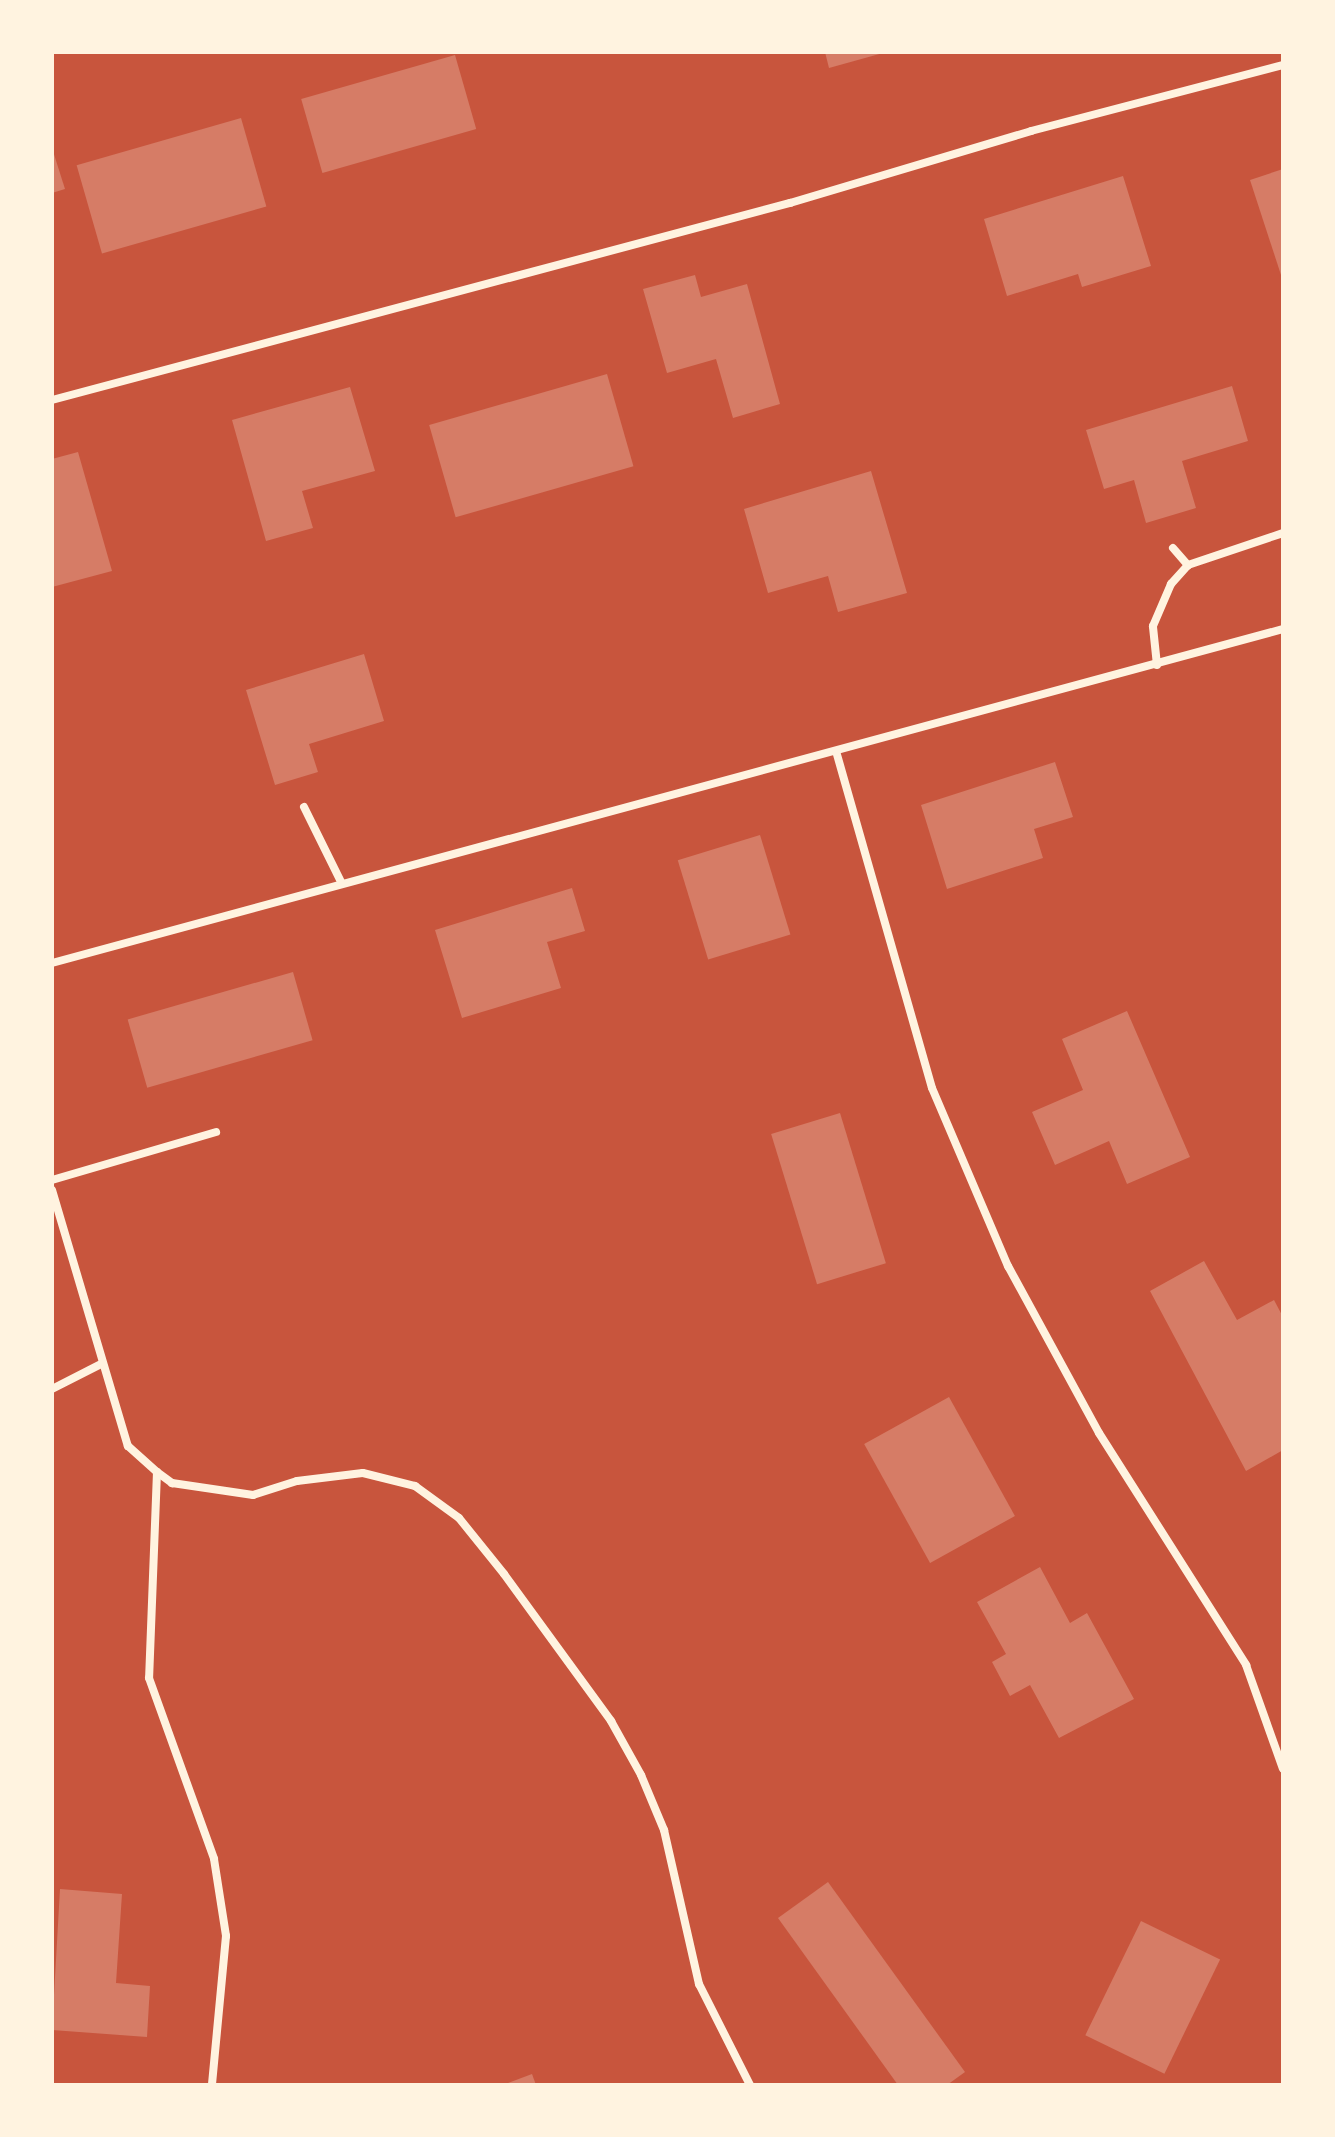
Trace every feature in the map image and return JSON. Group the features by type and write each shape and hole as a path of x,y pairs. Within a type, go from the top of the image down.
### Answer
{"street":[{"path":"52,400 790,203 1031,131 1283,65"},
{"path":"1157,665 1153,626 1171,584 1188,565 1283,533"},
{"path":"1173,548 1188,565"},
{"path":"52,963 341,882 836,751 949,716 1157,665 1283,629"},
{"path":"836,751 932,1088 1008,1266 1099,1433 1246,1665 1283,1769"},
{"path":"304,807 341,882"},
{"path":"52,1180 216,1132"},
{"path":"52,1190 128,1446 157,1472 172,1483 253,1495 297,1481 363,1473 415,1486 459,1518 504,1574 611,1721 641,1775 664,1830 699,1984 750,2085"},
{"path":"52,1389 103,1363"},
{"path":"157,1472 149,1678 214,1859 226,1936 212,2085"}],"building":[{"path":"825,52 883,52 883,53 829,68"},
{"path":"455,55 476,129 322,173 301,99"},
{"path":"241,118 266,206 102,254 77,165"},
{"path":"52,148 65,189 52,193"},
{"path":"1283,169 1283,278 1282,278 1250,180"},
{"path":"1123,176 1151,266 1082,287 1078,274 1007,296 984,219"},
{"path":"695,275 701,297 747,284 780,404 733,418 716,359 667,373 643,289"},
{"path":"607,374 633,466 456,517 429,425"},
{"path":"1232,386 1248,441 1182,461 1196,508 1146,523 1134,480 1104,489 1086,430"},
{"path":"350,387 375,471 302,491 313,528 266,541 232,420"},
{"path":"78,452 112,571 52,587 52,459"},
{"path":"871,471 907,593 838,612 828,576 768,593 744,509"},
{"path":"364,654 384,721 309,744 318,772 275,785 246,690"},
{"path":"1055,762 1073,817 1034,829 1043,858 947,889 921,805"},
{"path":"760,835 790,934 708,960 678,860"},
{"path":"572,888 585,931 547,942 561,988 462,1018 435,930"},
{"path":"293,972 313,1040 147,1088 128,1019"},
{"path":"1127,1011 1190,1157 1127,1184 1109,1141 1055,1165 1032,1112 1083,1090 1062,1039"},
{"path":"840,1113 886,1263 817,1284 771,1134"},
{"path":"1204,1261 1237,1320 1274,1300 1283,1317 1283,1450 1246,1471 1150,1291"},
{"path":"949,1397 1015,1516 930,1563 864,1444"},
{"path":"1040,1567 1070,1623 1087,1613 1134,1699 1059,1738 1030,1685 1010,1696 992,1662 1006,1654 977,1602"},
{"path":"828,1882 965,2072 947,2085 898,2085 778,1918"},
{"path":"60,1889 122,1894 116,1983 150,1986 147,2037 52,2030"},
{"path":"1141,1921 1220,1960 1164,2074 1085,2035"},
{"path":"532,2074 536,2085 503,2085"}]}
